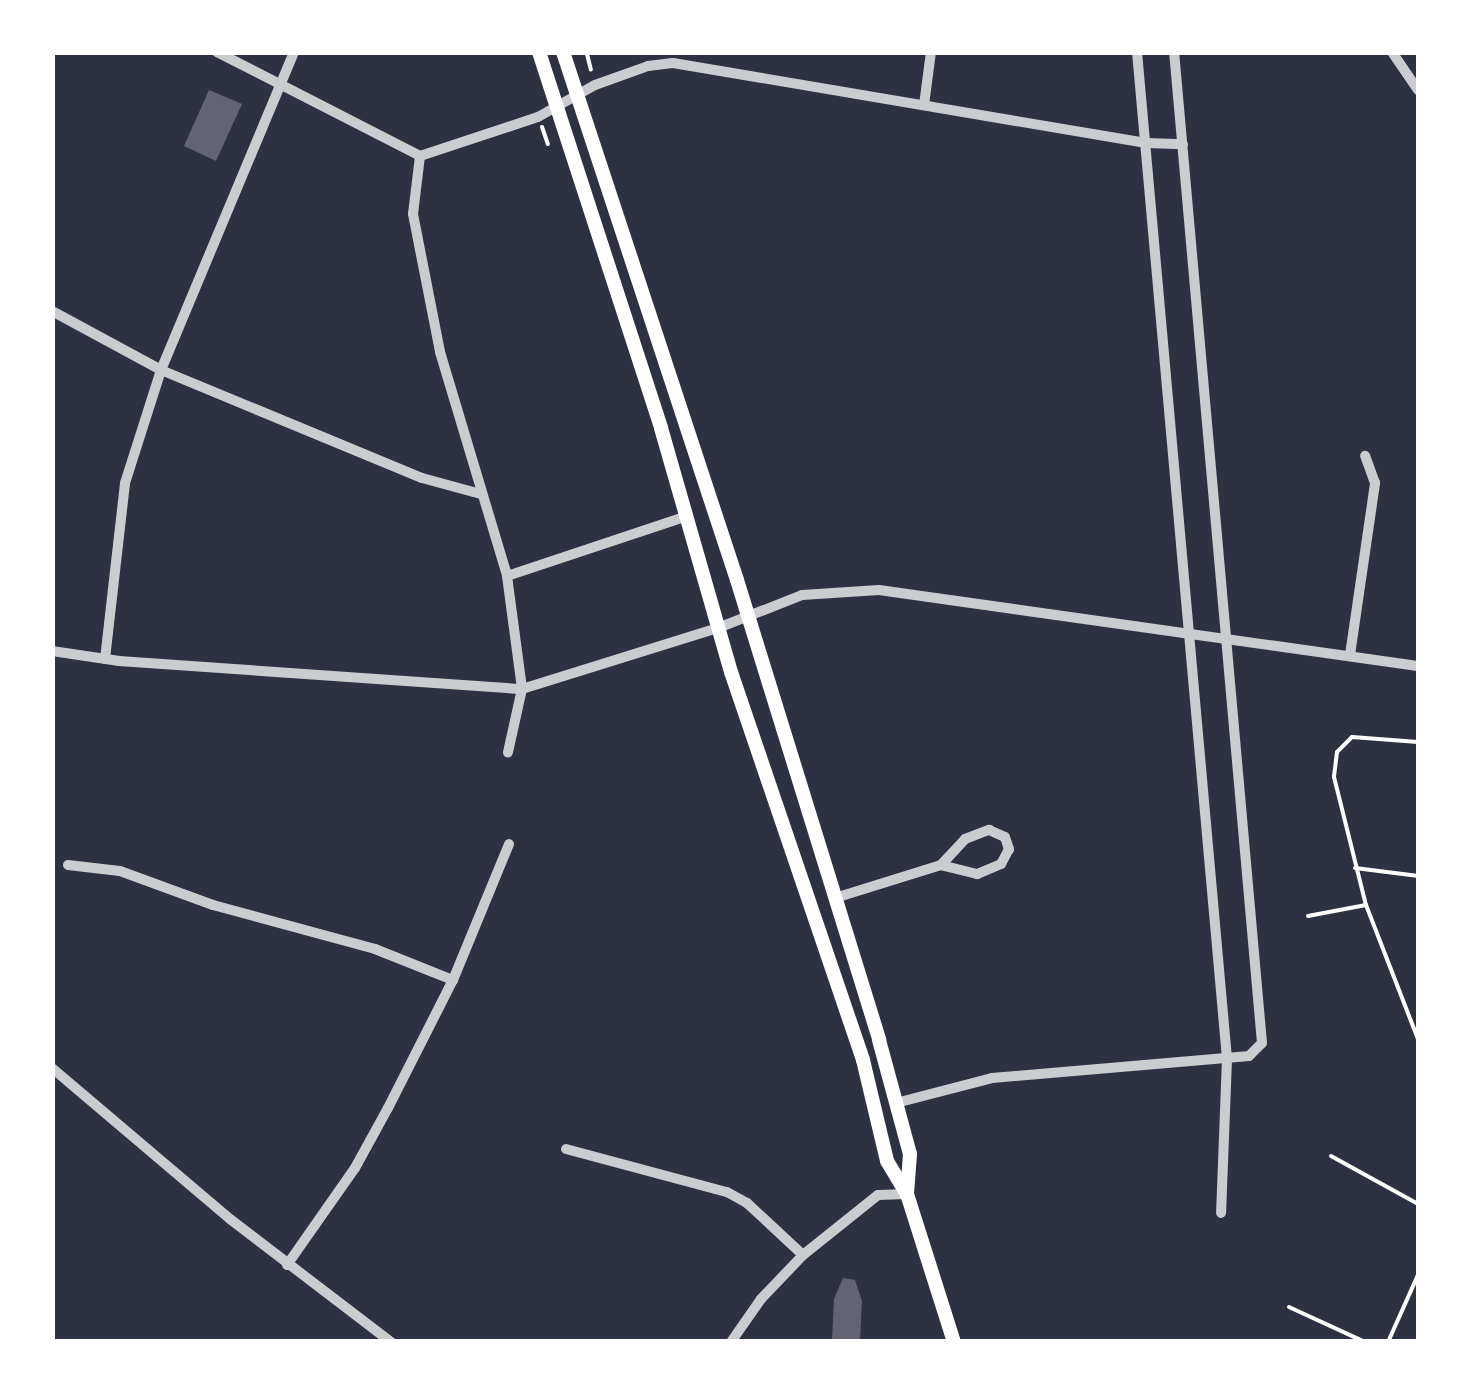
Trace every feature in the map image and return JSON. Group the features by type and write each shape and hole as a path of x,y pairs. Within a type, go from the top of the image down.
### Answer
{"main road":[{"path":"539,52 687,516 718,628 863,1060 887,1161 907,1194 954,1342"},
{"path":"563,52 835,898 910,1154 907,1194"}],"street":[{"path":"217,52 420,156 538,117 576,95 648,66 673,64 1146,143 1183,144"},
{"path":"105,658 125,483 161,370 294,52"},
{"path":"924,105 931,52"},
{"path":"1138,52 1227,1059 1220,1213"},
{"path":"896,1103 992,1078 1227,1059 1259,1050 1262,1043 1174,52"},
{"path":"1395,57 1418,90"},
{"path":"420,156 413,214 440,352 507,576 522,689 508,752"},
{"path":"52,311 161,370 422,478 481,494"},
{"path":"1350,656 1375,482 1365,456"},
{"path":"507,576 687,516"},
{"path":"52,651 522,689 718,628 802,596 879,590 1418,666"},
{"path":"835,898 940,866 978,874 1002,864 1009,849 1004,837 989,830 965,839 940,866"},
{"path":"287,1265 355,1168 453,980 509,844"},
{"path":"68,865 120,871 213,905 375,949 453,980"},
{"path":"52,1068 287,1265 391,1342"},
{"path":"566,1149 728,1192 747,1203 803,1255"},
{"path":"732,1342 761,1299 803,1255 878,1195 907,1194"}],"path":[{"path":"1418,742 1365,735 1344,741 1337,752 1338,806 1355,868 1418,1039"},
{"path":"1355,868 1418,876"},
{"path":"1308,916 1366,905"},
{"path":"1331,1156 1418,1204"},
{"path":"1388,1342 1418,1275"},
{"path":"1290,1307 1365,1342"}],"building":[{"path":"209,90 242,104 216,161 184,146"},
{"path":"843,1278 855,1280 862,1301 860,1341 832,1340 834,1299"}]}
